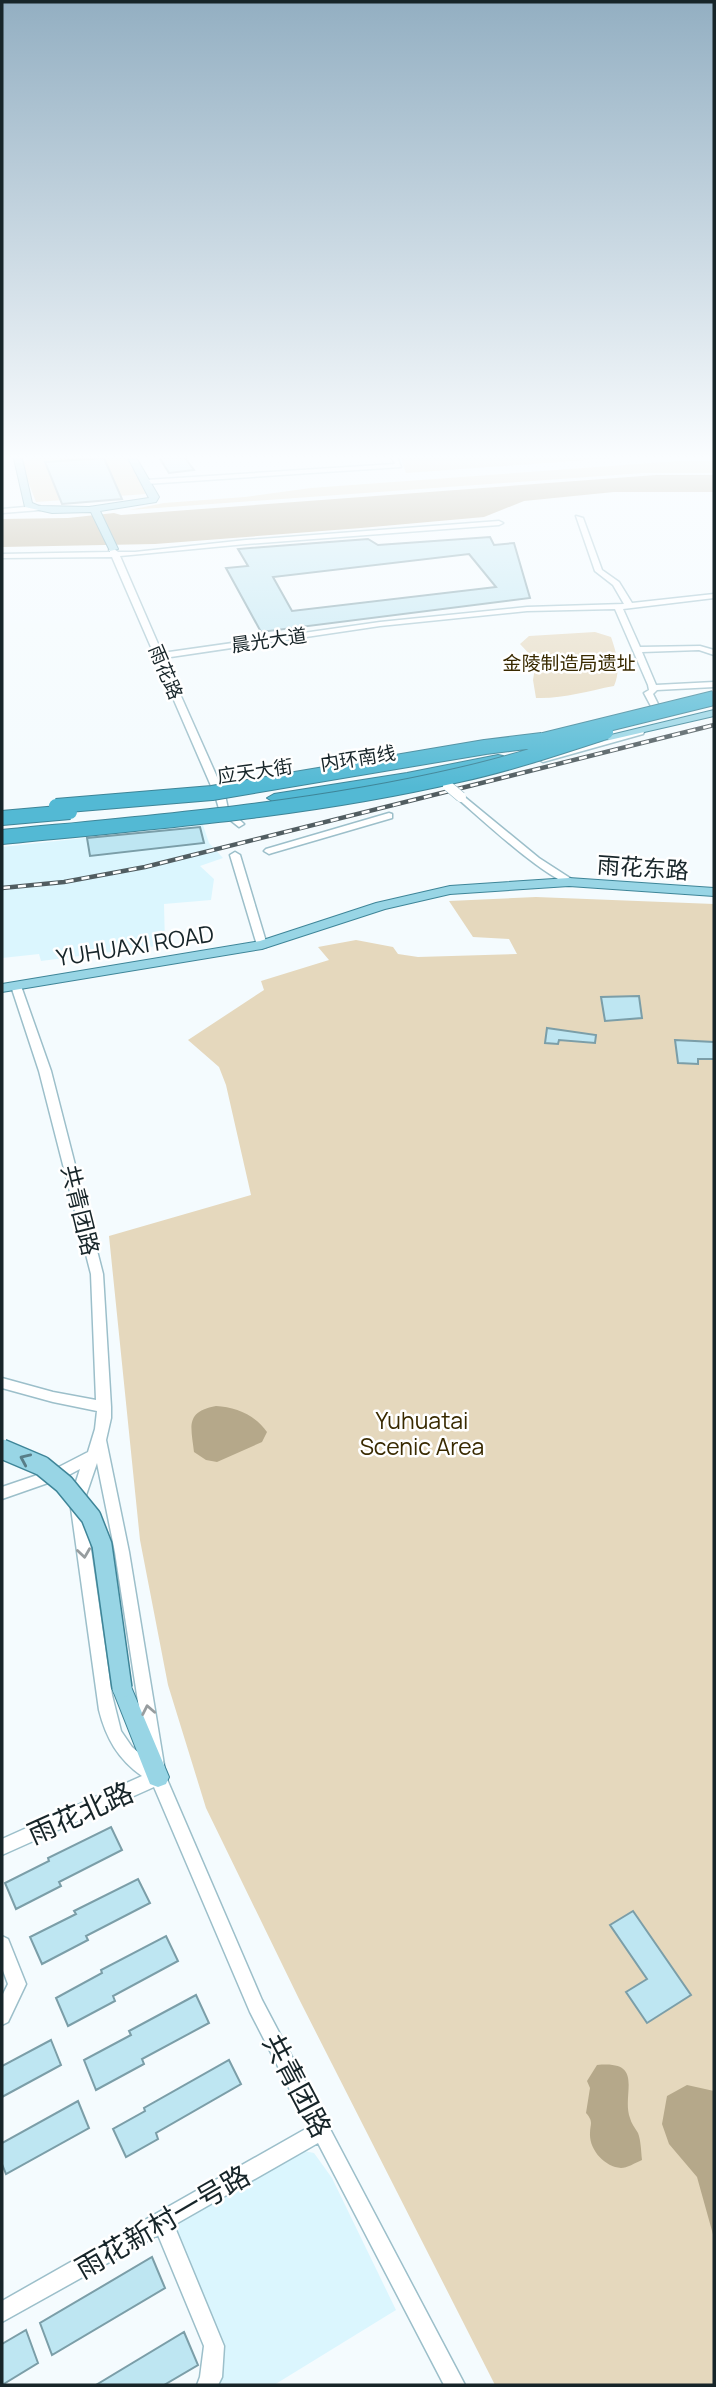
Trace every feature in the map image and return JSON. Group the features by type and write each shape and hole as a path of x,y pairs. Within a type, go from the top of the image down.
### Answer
{"highway":[{"name":"内环南线","path":"2,818 180,803 438,764 714,696"},
{"name":"内环南线","path":"2,825 178,810 338,788 472,765 714,706"},
{"path":"2,837 258,810 354,794 484,770 544,755 606,732"},
{"path":"2,813 212,793 485,747 542,740"}],"main road":[{"name":"应天大街","path":"2,813 220,795 479,751 714,696"},
{"path":"656,708 676,723"},
{"name":"应天大街","path":"2,831 231,818 640,732 714,713"},
{"name":"雨花东路","path":"262,945 381,906 450,890 569,883 714,892"},
{"name":"YUHUAXI ROAD","path":"7,987 262,945"},
{"path":"2,1449 42,1466 64,1484 91,1517 102,1545 122,1688 158,1777"}],"street":[{"name":"雨花路","path":"119,565 231,818"},
{"path":"597,565 599,571 615,584 629,606"},
{"name":"晨光大道","path":"159,656 380,624 527,609 618,607 714,596"},
{"path":"618,607 638,650 653,691 648,693 656,708"},
{"path":"638,650 701,648 714,653"},
{"path":"652,688 714,685"},
{"name":"应天大街","path":"2,843 231,818 346,802 425,786 448,786 450,781 460,778 640,732"},
{"path":"448,786 536,860 569,883"},
{"path":"269,851 389,816"},
{"path":"235,855 262,945"},
{"name":"共青团路","path":"7,987 45,1071 97,1274 104,1407 97,1448 77,1501 107,1716 122,1751 135,1764 158,1777"},
{"path":"2,1383 104,1407"},
{"path":"2,1493 60,1473 97,1448"},
{"name":"共青团路","path":"97,1448 122,1552 158,1777 256,2006 455,2385"},
{"name":"雨花北路","path":"2,1847 158,1777"},
{"path":"2,1945 17,1984 2,2016"},
{"name":"雨花新村一号路","path":"2,2312 322,2130"},
{"path":"162,2221 215,2346 208,2385"}],"shaded area":[{"path":"203,825 209,843 223,858 200,866 214,879 211,900 164,904 165,945 41,961 39,954 2,958 2,847"},
{"path":"216,1406 238,1410 257,1421 267,1432 262,1442 217,1462 206,1460 194,1452 192,1422 199,1412"},
{"path":"597,2065 612,2065 627,2073 628,2109 631,2122 639,2136 642,2160 626,2167 615,2167 604,2161 595,2151 590,2139 591,2121 586,2113 590,2088 587,2081"},
{"path":"687,2085 714,2091 714,2238 697,2177 669,2144 662,2124 667,2096"},
{"path":"289,2148 314,2153 332,2178 396,2310 274,2385 208,2385 214,2346 162,2221"}],"green space":[{"name":"金陵制造局遗址","path":"595,632 611,637 617,662 614,686 565,696 536,698 533,680 536,661 520,644 529,636"},
{"name":"Yuhuatai Scenic Area","path":"536,897 714,904 714,2385 495,2385 299,1999 206,1808 168,1685 140,1540 109,1236 251,1195 226,1085 219,1067 188,1040 264,990 261,981 329,960 318,947 356,940 393,947 398,954 418,957 517,954 509,939 473,937 449,901"}],"building":[{"path":"372,565 273,577 292,611 496,587 478,565 521,565 530,598 261,632 226,568"},
{"path":"200,827 204,843 90,856 87,838"},
{"path":"639,996 642,1018 605,1021 601,997"},
{"path":"547,1028 596,1035 595,1043 559,1040 558,1044 545,1043"},
{"path":"675,1040 714,1042 714,1059 698,1059 698,1064 678,1063"},
{"path":"111,1827 122,1850 59,1882 61,1886 16,1909 5,1883"},
{"path":"138,1879 150,1903 86,1936 88,1940 42,1964 30,1937"},
{"path":"633,1911 691,1995 647,2023 626,1992 647,1979 610,1925"},
{"path":"166,1936 178,1961 113,1996 115,2001 68,2026 56,1998 102,1973 101,1970"},
{"path":"196,1995 209,2023 142,2059 144,2064 96,2090 84,2060 131,2035 129,2031"},
{"path":"51,2040 61,2065 2,2097 2,2066"},
{"path":"229,2060 241,2084 156,2133 158,2139 126,2157 113,2129 145,2111 144,2108"},
{"path":"78,2101 89,2128 6,2174 2,2164 2,2143"},
{"path":"152,2257 165,2288 52,2355 40,2323"},
{"path":"26,2330 38,2363 2,2385 2,2344"},
{"path":"184,2332 198,2365 164,2385 96,2385"}],"railway":[{"path":"2,888 64,882 145,867 714,725"}]}
